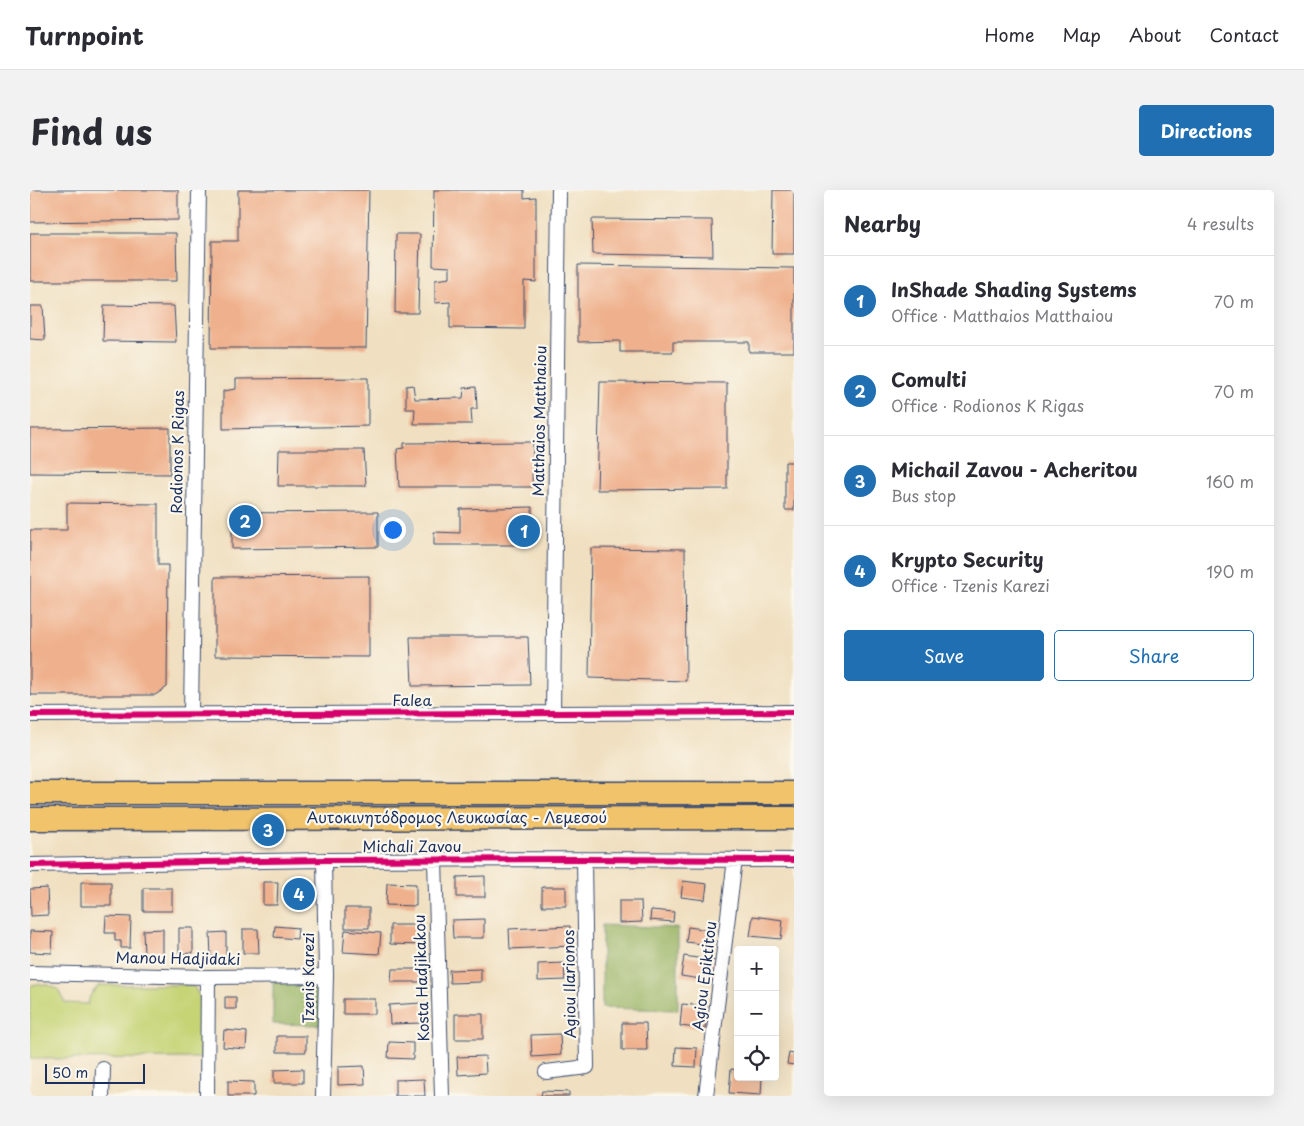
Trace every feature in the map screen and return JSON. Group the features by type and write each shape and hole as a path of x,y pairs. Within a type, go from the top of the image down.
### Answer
{"highway":[{"path":"665,793 794,786"},
{"name":"Αυτοκινητόδρομος Λευκωσίας - Λεμεσού","path":"30,793 794,793"},
{"name":"Αυτοκινητόδρομος Λευκωσίας - Λεμεσού","path":"30,819 794,818"}],"street":[{"name":"Rodionos K Rigas","path":"191,714 198,190"},
{"name":"Matthaios Matthaiou","path":"553,713 559,190"},
{"name":"Falea","path":"30,715 794,712"},
{"name":"Agiou Ilarionos","path":"546,1072 587,1067 584,859"},
{"name":"Agiou Epiktitou","path":"706,1096 735,859"},
{"name":"Michali Zavou","path":"30,865 324,860 794,860"},
{"name":"Tzenis Karezi","path":"323,1096 326,976 324,860"},
{"name":"Kosta Hadjikakou","path":"435,860 442,1096"},
{"name":"Manou Hadjidaki","path":"30,973 208,977 326,976"},
{"path":"207,1096 208,977"},
{"path":"102,1096 103,1070"}],"green space":[{"path":"602,925 678,928 678,1010 602,1008"},
{"path":"273,980 311,981 319,989 320,1025 273,1024"},
{"path":"45,984 58,990 65,1003 88,1004 90,996 99,985 188,985 194,987 201,999 201,1058 30,1059 30,987 32,985"}],"building":[{"path":"30,190 178,190 178,220 30,222"},
{"path":"238,190 369,190 366,348 211,348 212,241 238,241"},
{"path":"434,190 524,190 524,198 536,197 536,282 524,281 524,329 450,328 450,302 435,303 435,280 450,278 450,267 433,266"},
{"path":"773,190 794,190 794,254 772,254"},
{"path":"592,219 712,220 713,256 593,254"},
{"path":"30,233 176,233 177,281 30,281"},
{"path":"396,234 420,234 418,313 395,313"},
{"path":"578,265 794,268 794,352 749,352 749,342 673,342 673,352 620,352 620,341 578,342"},
{"path":"104,305 174,306 176,342 103,341"},
{"path":"30,306 43,306 45,340 30,339"},
{"path":"368,378 368,426 223,429 223,391 236,389 236,379"},
{"path":"600,382 727,383 727,489 597,490"},
{"path":"413,385 415,399 463,398 464,388 476,387 477,409 471,409 472,424 414,424 415,409 406,409 406,386"},
{"path":"170,428 170,474 30,473 30,429"},
{"path":"533,442 532,487 399,487 397,449 404,448 404,443"},
{"path":"279,450 364,450 366,486 278,486"},
{"path":"785,462 794,462 794,510 785,510"},
{"path":"67,503 158,504 158,565 168,565 167,687 155,695 31,695 32,693 30,693 30,530 67,530"},
{"path":"532,507 533,545 434,545 434,532 460,533 460,509"},
{"path":"378,512 378,547 232,549 232,513"},
{"path":"591,548 685,549 686,681 589,678"},
{"path":"369,576 369,657 215,656 215,577"},
{"path":"410,637 528,637 530,685 412,686"},
{"path":"485,876 485,897 457,897 457,877"},
{"path":"683,881 707,884 705,900 681,897"},
{"path":"81,882 111,882 111,906 81,906"},
{"path":"263,882 278,882 277,905 263,905"},
{"path":"291,882 307,882 307,906 291,906"},
{"path":"387,883 416,884 416,906 386,905"},
{"path":"542,887 566,887 566,906 542,906"},
{"path":"47,888 48,915 31,916 30,889"},
{"path":"143,888 172,888 172,911 143,911"},
{"path":"619,901 641,901 642,922 619,923"},
{"path":"345,908 369,908 369,928 345,928"},
{"path":"651,910 674,912 673,922 650,920"},
{"path":"106,916 131,917 130,948 121,948 121,941 115,941 115,933 105,933"},
{"path":"753,916 783,920 781,939 750,936"},
{"path":"484,919 484,938 453,938 452,920"},
{"path":"390,925 421,925 421,945 390,944"},
{"path":"275,926 298,928 297,939 274,937"},
{"path":"570,926 571,946 510,949 509,929"},
{"path":"688,927 711,930 709,945 686,942"},
{"path":"179,928 193,928 193,953 179,954"},
{"path":"163,929 163,955 144,955 143,930"},
{"path":"243,929 258,929 259,953 243,953"},
{"path":"345,930 381,933 379,954 343,952"},
{"path":"30,931 53,932 52,953 30,952"},
{"path":"226,932 226,957 211,957 210,933"},
{"path":"684,956 717,961 714,981 681,976"},
{"path":"564,963 565,980 538,981 538,964"},
{"path":"392,969 421,969 421,982 391,982"},
{"path":"481,969 481,982 450,983 449,970"},
{"path":"225,997 236,997 236,1009 225,1009"},
{"path":"343,999 375,999 375,1014 343,1014"},
{"path":"422,1003 422,1023 390,1024 389,1005"},
{"path":"682,1004 707,1006 705,1029 680,1026"},
{"path":"455,1014 483,1014 483,1039 455,1039"},
{"path":"622,1023 646,1023 647,1050 622,1050"},
{"path":"224,1030 247,1032 246,1049 223,1047"},
{"path":"560,1034 561,1055 532,1057 531,1035"},
{"path":"277,1036 306,1036 306,1052 277,1052"},
{"path":"389,1042 413,1043 413,1059 388,1058"},
{"path":"676,1047 697,1048 696,1067 675,1066"},
{"path":"789,1053 794,1054 794,1065 787,1064"},
{"path":"485,1056 486,1073 458,1075 457,1057"},
{"path":"364,1066 365,1084 338,1085 338,1067"},
{"path":"303,1069 303,1083 274,1083 274,1070"},
{"path":"731,1069 734,1069 734,1081 762,1081 761,1095 729,1093"},
{"path":"424,1079 425,1096 395,1096 395,1080"},
{"path":"228,1081 254,1082 254,1096 228,1096"},
{"path":"542,1091 569,1092 569,1096 541,1096"}],"cycle path":[{"path":"30,715 794,712"},
{"path":"30,865 324,860 794,860"}],"place":[{"name":"Comulti","path":"245,521"},
{"name":"InShade Shading Systems","path":"524,531"},
{"name":"Michail Zavou - Acheritou","path":"268,830"},
{"name":"Krypto Security","path":"299,894"}]}
